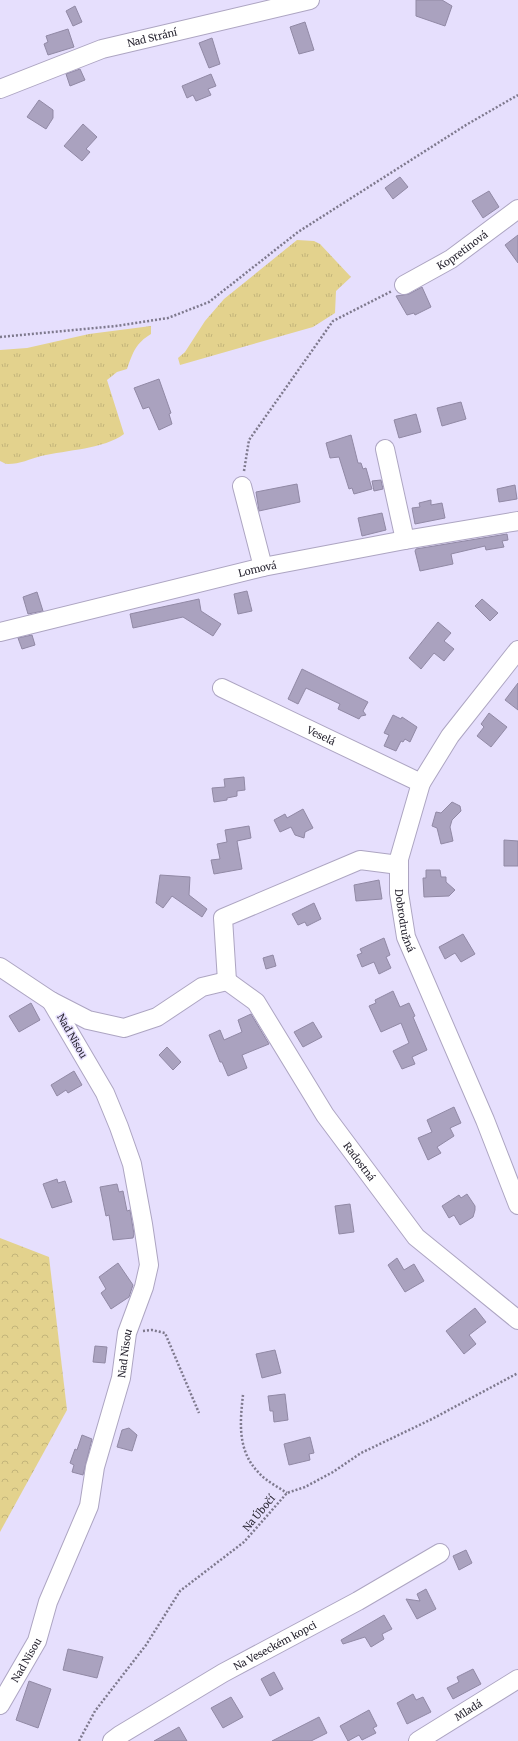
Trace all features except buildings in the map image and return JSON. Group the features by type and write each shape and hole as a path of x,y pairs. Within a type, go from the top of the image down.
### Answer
{"street":[{"name":"Nad Strání","path":"0,89 102,49 310,0"},
{"name":"Kopretinová","path":"404,285 451,259 518,209"},
{"path":"385,449 405,540"},
{"path":"242,486 263,567"},
{"name":"Lomová","path":"0,632 263,567 405,540 518,521"},
{"name":"Dobrodružná","path":"518,650 450,736 421,783 399,858 399,893 406,937 482,1113 518,1205"},
{"name":"Veselá","path":"222,688 421,783"},
{"path":"227,981 223,918 360,860 399,865"},
{"name":"Nad Nisou","path":"0,967 51,1001 88,1020 124,1028 157,1017 202,987 227,981"},
{"name":"Radostná","path":"227,981 256,1002 325,1115 416,1237 518,1320"},
{"name":"Nad Nisou","path":"0,1706 37,1641 48,1602 88,1506 95,1467 121,1378 127,1333 144,1287 149,1265 132,1164 105,1093 51,1001"},
{"name":"Na Veseckém kopci","path":"112,1741 120,1734 223,1674 358,1601 440,1553"},
{"name":"Mladá","path":"418,1741 518,1680"}],"path":[{"path":"0,337 116,326 168,318 208,302 298,232 466,125 518,95"},
{"path":"242,486 249,440 333,321 404,285"},
{"path":"127,1333 152,1330 165,1332 199,1413"},
{"name":"Na Úbočí","path":"78,1741 95,1711 146,1644 180,1591 244,1542 287,1493 306,1486 333,1472 361,1453 439,1415 518,1373"},
{"path":"243,1395 239,1425 243,1447 248,1458 259,1474 287,1493"}],"green space":[{"path":"297,240 314,241 320,244 351,277 336,291 335,313 313,327 180,365 178,358 185,352 205,321 224,299"},
{"path":"151,326 151,334 138,345 127,369 117,372 107,380 124,434 116,439 96,446 41,456 17,463 7,464 0,461 0,350 27,348 89,334"},
{"path":"0,1238 49,1257 67,1410 0,1532"}]}
